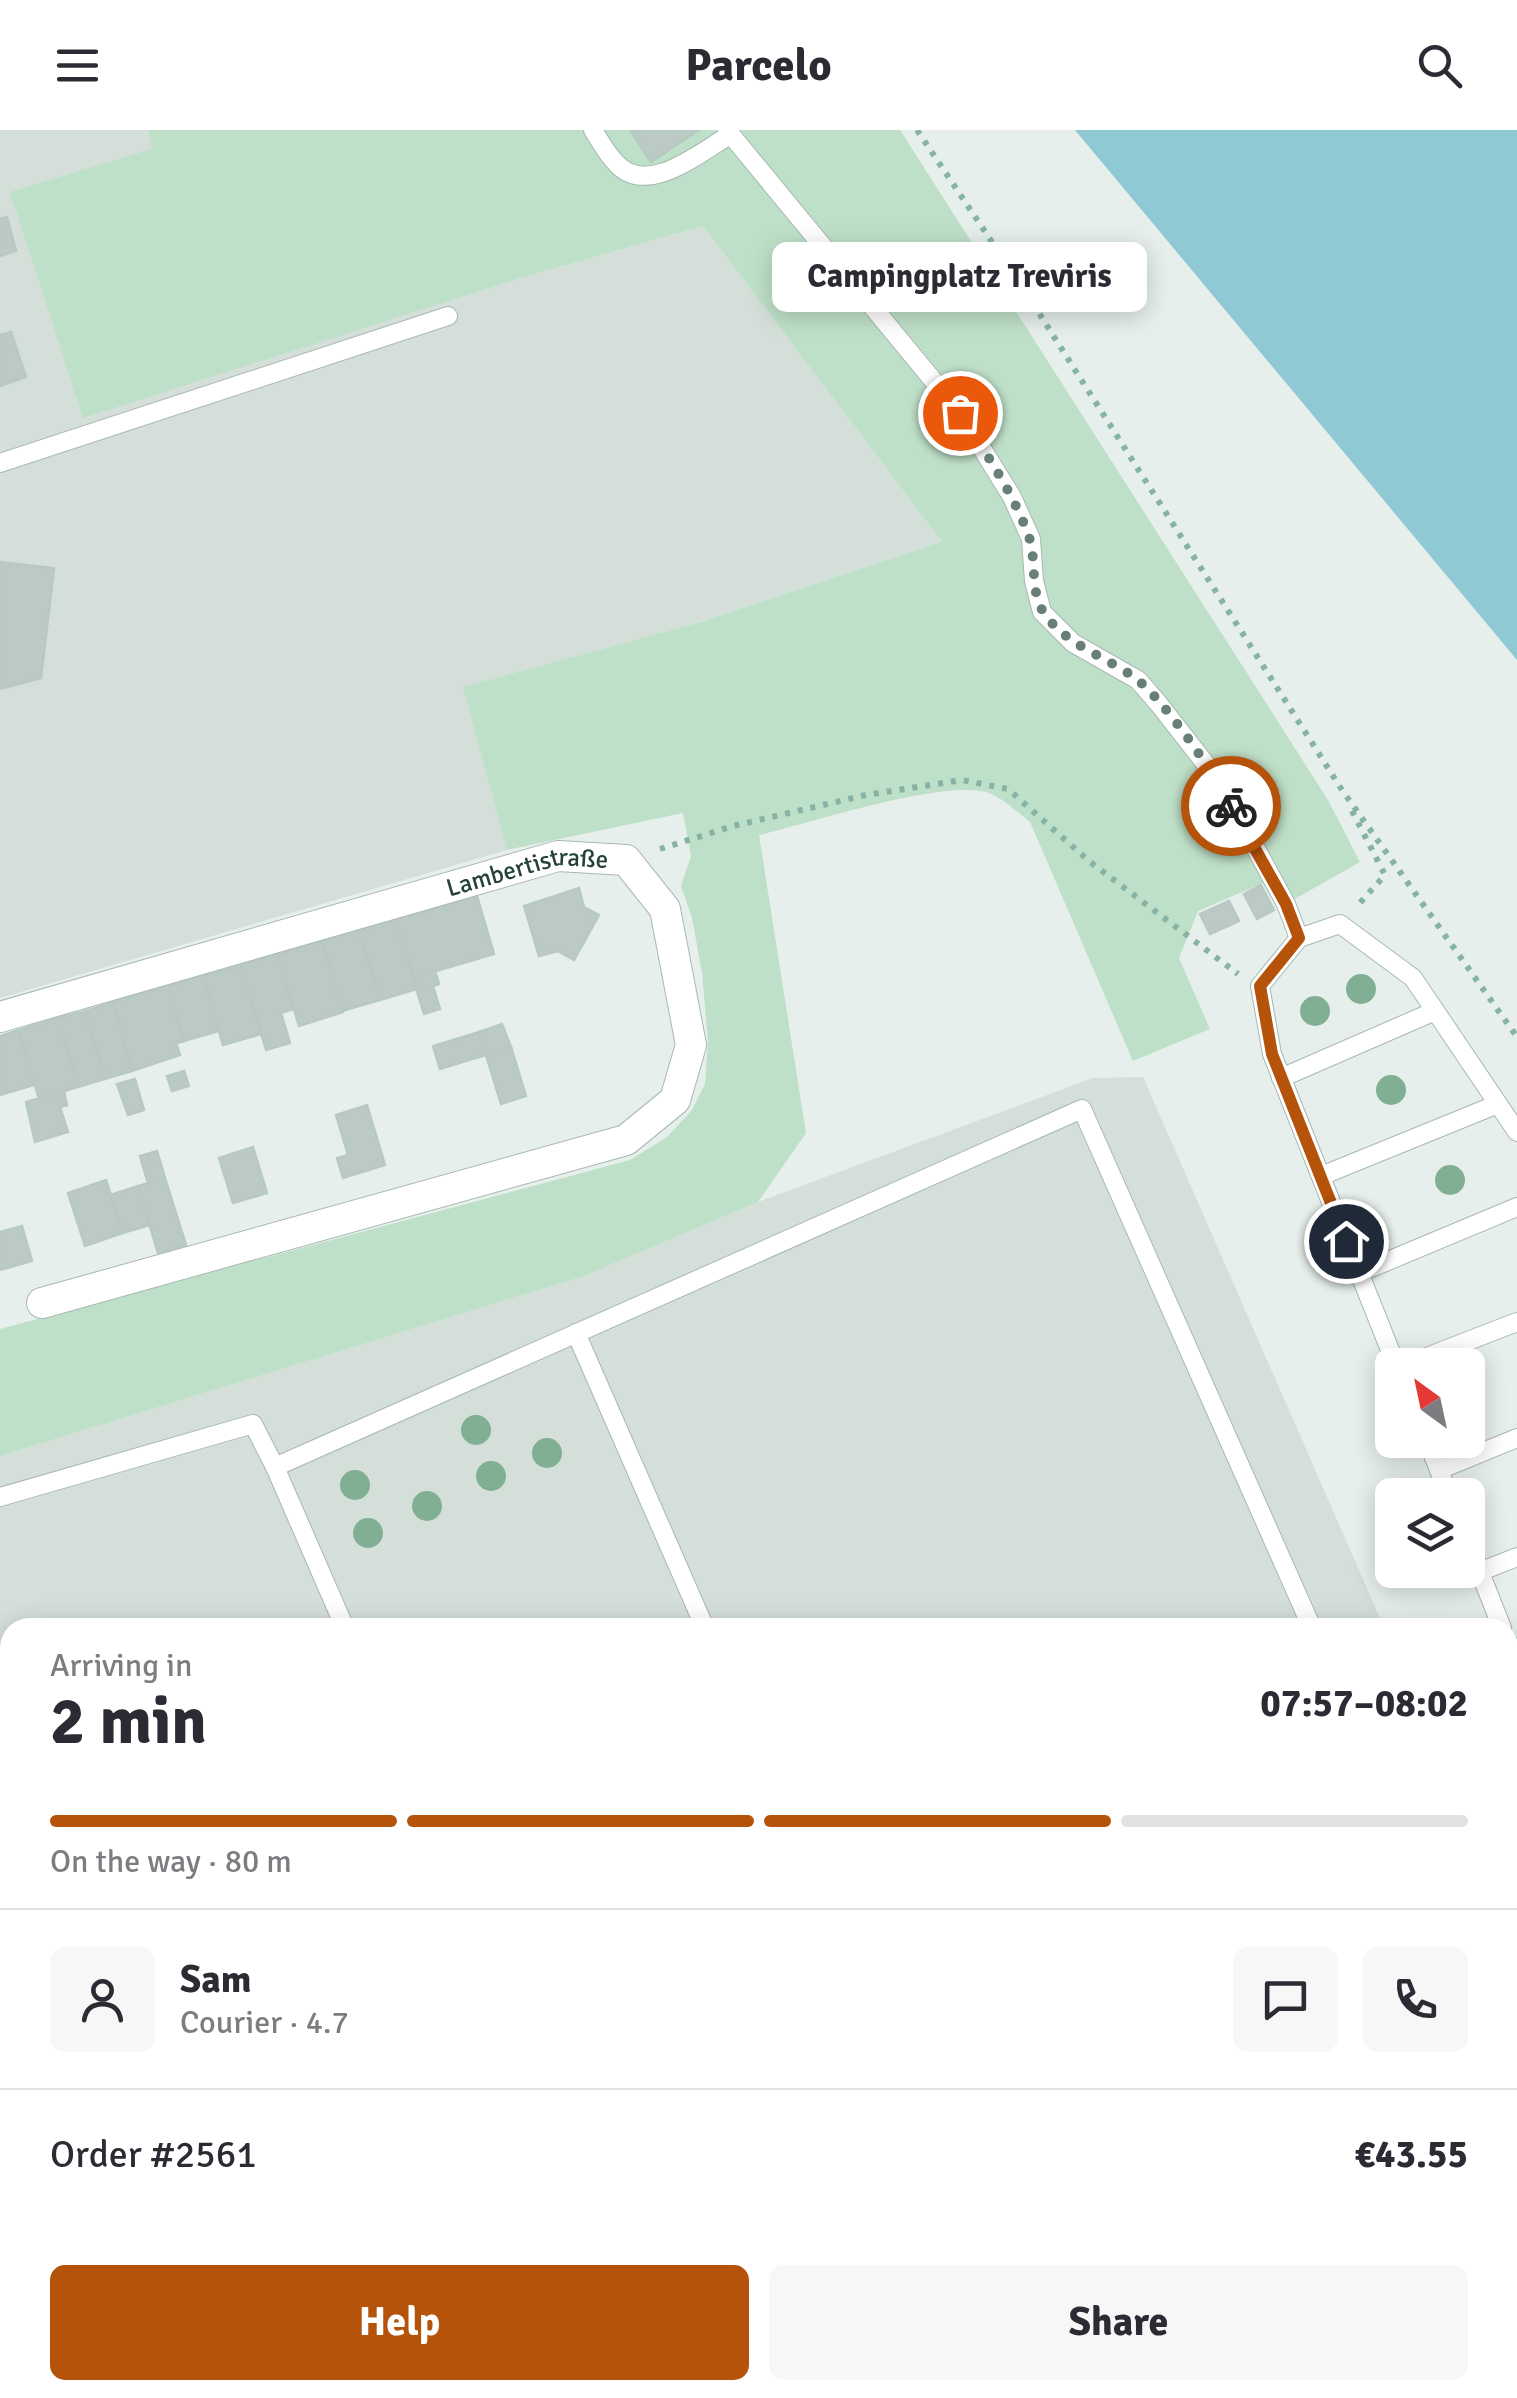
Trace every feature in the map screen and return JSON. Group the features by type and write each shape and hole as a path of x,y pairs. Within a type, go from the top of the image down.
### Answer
{"street":[{"name":"Lambertistraße","path":"0,1017 558,856 626,860 665,909 691,1045 675,1100 626,1140 42,1303"}],"lane":[{"path":"593,130 618,166 636,177 659,175 729,133 960,413 1012,497 1030,540 1042,612 1074,643 1138,680 1158,703 1218,782 1286,904 1299,938"},
{"path":"0,464 448,316"},
{"path":"1389,1348 1272,1054 1260,986 1299,938 1340,924 1413,978 1517,1132"},
{"path":"1281,1078 1436,1011"},
{"path":"1321,1176 1498,1104"},
{"path":"276,1468 1082,1109 1308,1618"},
{"path":"1360,1273 1517,1207"},
{"path":"1450,1348 1517,1322"},
{"path":"576,1333 701,1618"},
{"path":"0,1497 252,1424 276,1468 341,1618"},
{"path":"1439,1470 1517,1438"},
{"path":"1434,1458 1442,1478"},
{"path":"1485,1570 1517,1557"},
{"path":"1485,1585 1498,1618"}],"path":[{"path":"917,130 1342,790 1517,1037"},
{"path":"626,860 733,826 866,795 962,780 1008,789 1090,861 1224,966 1260,986"},
{"path":"1340,924 1385,875 1342,790"}],"shaded area":[{"path":"0,130 148,130 153,149 514,280 703,226 942,542 701,622 464,687 507,850 0,998"},
{"path":"1143,1077 1380,1618 0,1618 0,1456 584,1276 758,1202 1093,1078"}],"green space":[{"path":"148,130 900,130 1328,800 1360,862 1279,908 1263,883 1198,911 1179,958 1210,1029 1133,1061 1030,822 998,797 965,790 938,792 874,804 759,835 806,1133 758,1202 584,1276 0,1456 0,1329 630,1160 667,1137 692,1110 705,1084 708,1040 702,973 692,918 681,886 691,856 683,813 507,850 463,687 701,622 942,542 703,226 514,280 83,418 10,192 152,149"}],"water":[{"path":"1075,130 1517,130 1517,660"}],"building":[{"path":"630,130 699,130 651,162"},
{"path":"7,217 16,251 0,256 0,219"},
{"path":"11,332 26,377 0,386 0,335"},
{"path":"0,562 54,568 41,678 0,689"},
{"path":"1261,885 1274,910 1257,919 1244,894"},
{"path":"579,888 584,907 599,915 574,960 558,951 539,956 524,906"},
{"path":"477,896 494,954 413,978 396,919"},
{"path":"1229,901 1239,921 1210,934 1200,914"},
{"path":"396,919 417,989 380,1000 359,930"},
{"path":"359,930 380,1000 342,1011 322,941"},
{"path":"322,941 343,1012 299,1026 277,954"},
{"path":"277,954 293,1009 281,1013 290,1043 266,1050 241,965"},
{"path":"241,965 261,1034 223,1045 203,976"},
{"path":"435,971 439,984 433,986 440,1009 424,1014 413,978"},
{"path":"203,976 219,1031 184,1041 168,986"},
{"path":"168,986 184,1041 176,1043 180,1055 132,1071 113,1002"},
{"path":"113,1002 132,1071 105,1079 85,1011"},
{"path":"85,1011 105,1079 78,1087 58,1018"},
{"path":"58,1018 78,1087 39,1099 18,1030"},
{"path":"502,1024 511,1047 486,1055 479,1032"},
{"path":"18,1030 34,1085 0,1095 0,1036"},
{"path":"479,1032 486,1055 440,1069 433,1046"},
{"path":"511,1047 526,1096 501,1104 486,1055"},
{"path":"184,1071 189,1086 172,1091 167,1076"},
{"path":"135,1079 144,1110 128,1115 117,1084"},
{"path":"64,1091 67,1105 60,1107 68,1132 35,1142 26,1102"},
{"path":"367,1105 385,1165 343,1178 337,1158 348,1155 336,1115"},
{"path":"253,1147 267,1193 233,1203 219,1158"},
{"path":"157,1151 165,1178 148,1183 140,1156"},
{"path":"165,1178 186,1245 158,1253 138,1186"},
{"path":"106,1180 123,1233 85,1246 68,1193"},
{"path":"138,1186 150,1225 123,1233 110,1195"},
{"path":"22,1226 32,1261 0,1270 0,1232"}],"way so far":[{"path":"960,413 1012,497 1030,540 1042,612 1074,643 1138,680 1218,782 1231,806"}],"place":[{"name":"Campingplatz Treviris","path":"960,413"}],"route":[{"path":"1231,806 1286,904 1299,938 1260,986 1272,1054 1346,1241"}]}
